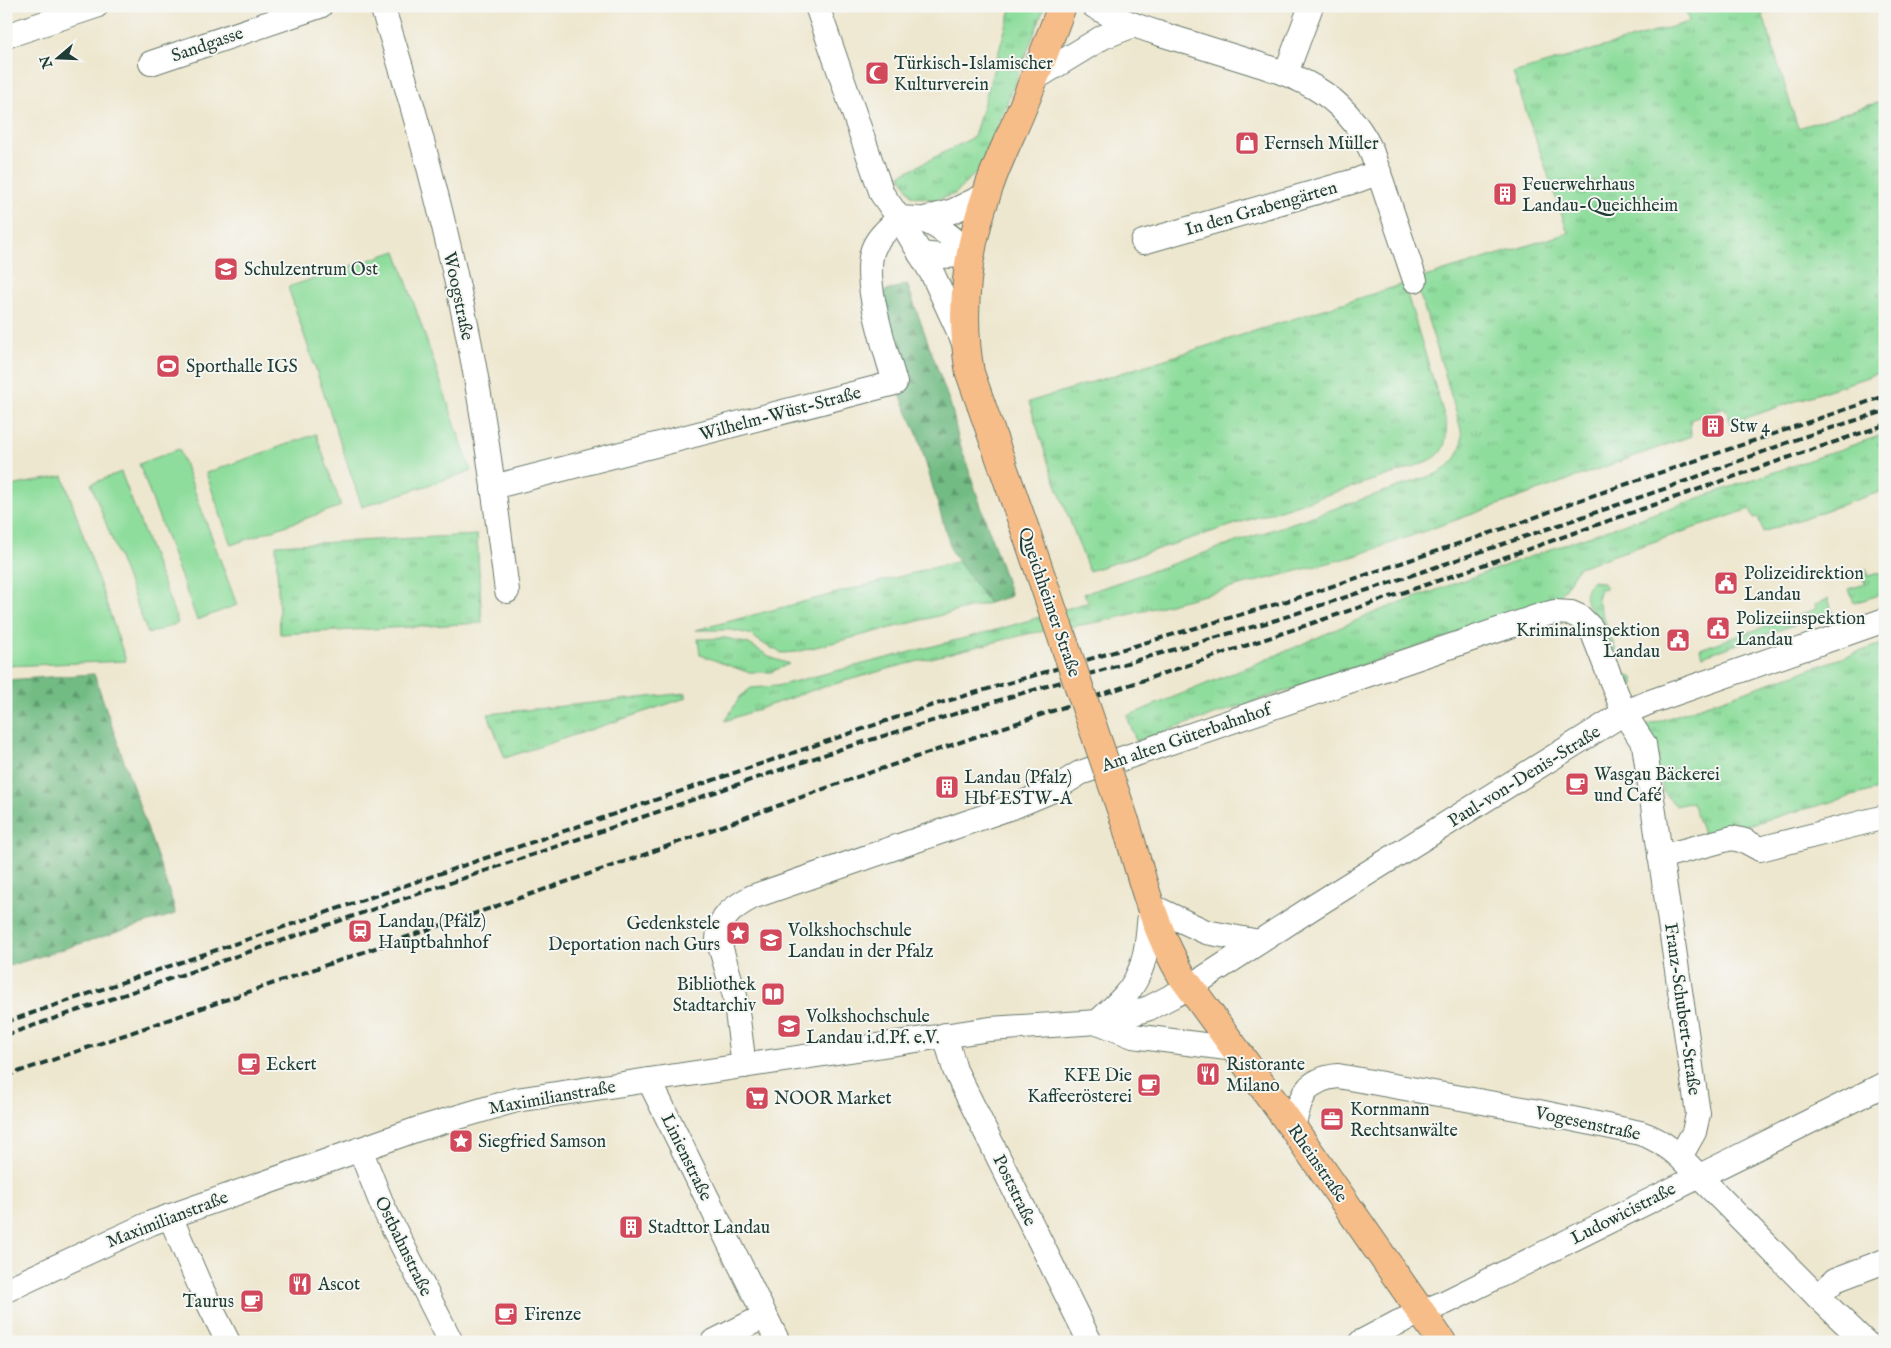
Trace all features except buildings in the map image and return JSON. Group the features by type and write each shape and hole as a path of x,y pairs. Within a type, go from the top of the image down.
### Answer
{"main road":[{"name":"Queichheimer Straße","path":"1062,6 986,195 970,255 965,312 966,346 970,373 1126,824 1151,906 1171,957 1190,987"},
{"name":"Rheinstraße","path":"1190,987 1293,1128 1442,1342"}],"street":[{"path":"6,36 96,6"},
{"name":"Sandgasse","path":"151,63 320,6"},
{"name":"Woogstraße","path":"382,6 411,101 457,284 476,382 507,591"},
{"path":"817,6 882,194 910,219 953,238 970,255"},
{"path":"1094,6 1134,25 1286,73 1320,90 1350,117 1362,131 1379,172 1415,280"},
{"path":"1286,73 1312,6"},
{"path":"1034,79 1103,38 1134,25"},
{"name":"In den Grabengärten","path":"1143,242 1358,180 1379,172"},
{"path":"910,219 953,211 986,195"},
{"path":"910,219 920,254 933,275 966,346"},
{"name":"Wilhelm-Wüst-Straße","path":"493,487 895,383 872,296 869,266 874,247 910,219"},
{"path":"920,254 940,256 970,255"},
{"name":"Am alten Güterbahnhof","path":"744,1066 735,996 718,939 719,927 725,916 736,906 752,897 1016,806 1051,791 1080,773 1554,612 1571,613 1580,617 1592,628 1624,713"},
{"name":"Paul-von-Denis-Straße","path":"1190,987 1624,713 1650,702 1885,620"},
{"name":"Franz-Schubert-Straße","path":"1624,713 1644,744 1698,1114 1694,1132 1680,1157"},
{"path":"1660,857 1732,838 1745,841 1760,848 1885,817"},
{"path":"1098,1022 1123,996 1138,976 1142,966 1151,906 1206,932 1259,942"},
{"name":"Maximilianstraße","path":"6,1290 108,1241 170,1216 466,1113 516,1100 945,1035 990,1029 1098,1022 1150,1008 1190,987"},
{"name":"Maximilianstraße","path":"1098,1022 1133,1036 1235,1049"},
{"name":"Poststraße","path":"945,1035 955,1070 1090,1342"},
{"name":"Vogesenstraße","path":"1293,1128 1297,1111 1310,1086 1318,1080 1338,1076 1539,1112 1656,1138 1680,1157 1865,1342"},
{"name":"Linienstraße","path":"649,1080 778,1342"},
{"name":"Ludowicistraße","path":"1361,1342 1885,1084"},
{"name":"Ostbahnstraße","path":"360,1150 383,1207 451,1342"},
{"path":"170,1216 228,1342"},
{"path":"1818,1297 1835,1280 1885,1261"},
{"path":"713,1342 765,1316"}],"green space":[{"path":"1012,6 1045,6 982,166 955,194 935,200 912,196 900,175 974,137"},
{"path":"1685,6 1760,6 1798,128 1885,100 1885,371 1731,423 1725,407 1690,420 1691,436 1355,556 1104,621 1027,634 895,667 813,690 725,721 740,697 751,688 777,686 1000,629 1089,602 1084,594 1436,474 1445,469 1452,463 1460,451 1461,432 1441,360 1415,280 1568,233 1513,73 1689,22"},
{"path":"396,251 471,471 362,507 288,287"},
{"path":"907,284 952,409 958,438 1011,596 989,603 952,553 918,436 895,383 872,296"},
{"path":"1404,284 1446,422 1445,442 1439,454 1426,462 1408,469 1089,571 1050,468 1029,402"},
{"path":"316,434 341,506 231,545 206,473"},
{"path":"1885,434 1885,490 1763,532 1758,517 1754,518 1750,509 1579,567 1557,600 1136,741 1127,716 1275,656 1378,611 1571,542"},
{"path":"179,449 237,605 197,620 139,464"},
{"path":"121,472 178,623 148,634 91,484"},
{"path":"63,476 126,661 6,666 6,487"},
{"path":"477,535 482,623 280,634 276,545"},
{"path":"959,561 989,603 796,652 782,653 749,634 731,630 696,630"},
{"path":"1866,569 1869,576 1879,573 1885,593 1854,603 1849,589 1865,584 1861,571"},
{"path":"1593,581 1602,582 1606,588 1604,590 1600,588 1597,599 1624,673 1633,678 1633,685 1629,688 1622,685 1598,617 1587,604 1586,590"},
{"path":"1828,599 1833,612 1702,656 1700,649 1816,609 1815,604"},
{"path":"726,638 749,644 772,658 789,664 771,672 747,672 700,655 698,639"},
{"path":"1885,643 1885,787 1704,837 1692,802 1676,806 1664,793 1645,726"},
{"path":"94,674 174,906 175,914 6,967 6,680"},
{"path":"686,693 686,698 505,758 488,714"}],"railway":[{"path":"6,1022 930,706 1297,598 1523,522 1577,501 1885,396"},
{"path":"6,1035 841,749 1016,695 1276,620 1667,488 1800,438 1885,411"},
{"path":"6,1076 635,858 851,779 1446,578 1885,425"}],"place":[{"name":"Türkisch-Islamischer Kulturverein","path":"877,73"},
{"name":"Fernseh Müller","path":"1247,143"},
{"name":"Feuerwehrhaus Landau-Queichheim","path":"1505,194"},
{"name":"Schulzentrum Ost","path":"226,269"},
{"name":"Sporthalle IGS","path":"168,366"},
{"name":"Stw 4","path":"1713,426"},
{"name":"Polizeidirektion Landau","path":"1726,583"},
{"name":"Polizeiinspektion Landau","path":"1718,628"},
{"name":"Kriminalinspektion Landau","path":"1678,640"},
{"name":"Wasgau Bäckerei und Café","path":"1577,784"},
{"name":"Landau (Pfalz) Hbf ESTW-A","path":"947,787"},
{"name":"Landau (Pfalz) Hauptbahnhof","path":"360,931"},
{"name":"Gedenkstele Deportation nach Gurs","path":"738,933"},
{"name":"Volkshochschule Landau in der Pfalz","path":"771,940"},
{"name":"Bibliothek Stadtarchiv","path":"773,994"},
{"name":"Volkshochschule Landau i.d.Pf. e.V.","path":"789,1026"},
{"name":"Eckert","path":"249,1064"},
{"name":"Ristorante Milano","path":"1208,1074"},
{"name":"KFE Die Kaffeerösterei","path":"1149,1085"},
{"name":"NOOR Market","path":"757,1098"},
{"name":"Kornmann Rechtsanwälte","path":"1332,1119"},
{"name":"Siegfried Samson","path":"461,1141"},
{"name":"Stadttor Landau","path":"631,1227"},
{"name":"Ascot","path":"300,1284"},
{"name":"Taurus","path":"252,1301"},
{"name":"Firenze","path":"506,1314"}]}
